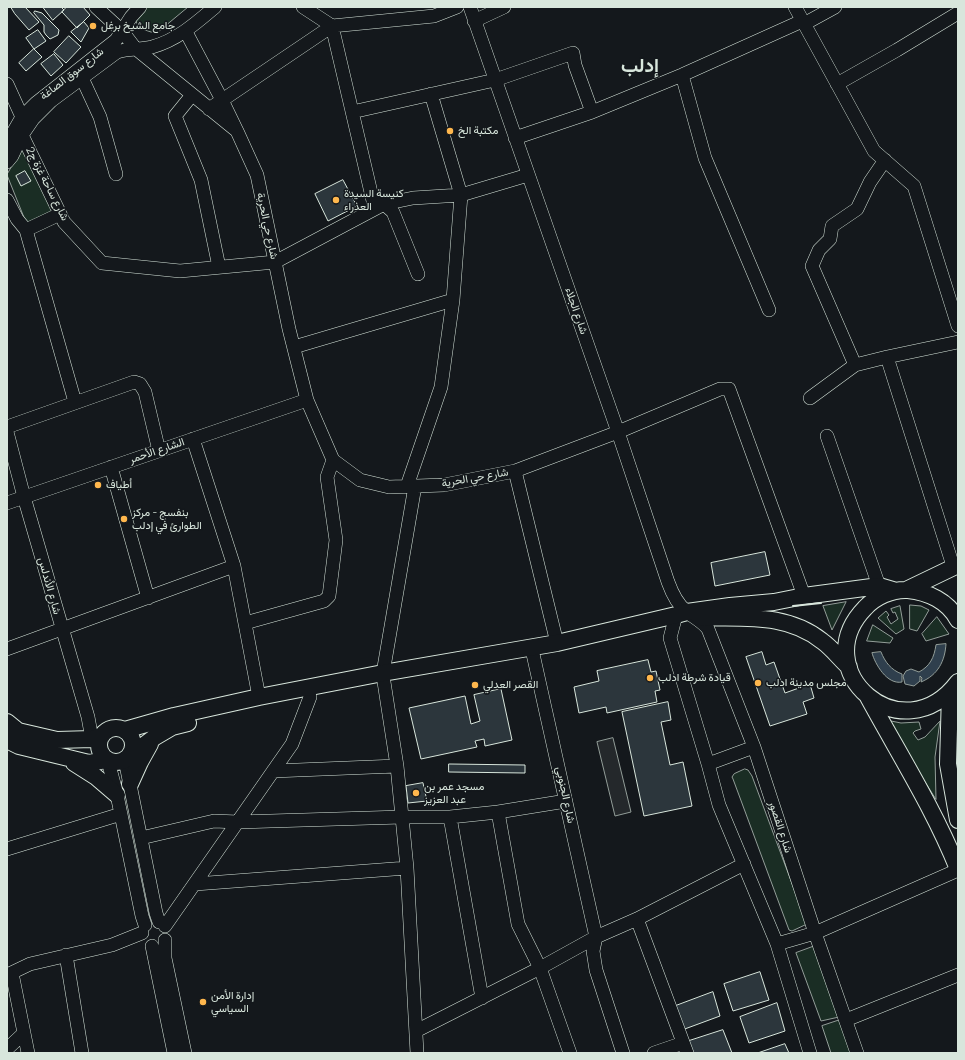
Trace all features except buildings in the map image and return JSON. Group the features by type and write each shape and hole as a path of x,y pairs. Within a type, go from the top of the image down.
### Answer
{"main road":[{"path":"956,566 901,591 887,594 870,602 857,616 849,633 846,651 849,667 855,682 867,696 928,805 947,843 958,870"},
{"path":"11,746 89,764 107,760 117,762 127,758 153,738 172,727 310,697 383,677 557,643 730,606 774,602 804,596 879,586 901,591 925,593 941,601 955,614 958,620"},
{"path":"7,722 18,731 57,740 96,738 110,729 116,728 125,730 174,716 259,697 589,644 683,617 730,619 749,617 769,619 793,625 822,641 849,667"},
{"path":"867,696 882,706 900,710 918,709 935,704 954,687"},
{"path":"954,687 953,757 948,764 958,820"},
{"path":"125,730 131,738 133,744 132,751 127,758"},
{"path":"96,738 99,741 100,752 107,760"},
{"path":"130,784 153,738"},
{"path":"66,758 96,777 117,795"}],"street":[{"path":"96,7 122,32 135,48 237,131"},
{"name":"شارع سوق الصاغة","path":"7,143 22,117 56,86 116,40 131,17 140,7"},
{"path":"7,162 33,119 52,101 82,78 118,52 126,49 150,47 186,32 215,7"},
{"path":"303,7 332,26 373,200 384,204 394,212 418,274"},
{"path":"209,109 332,26 434,16 457,7"},
{"name":"شارع الجلاء","path":"470,7 618,432 668,582 683,617"},
{"path":"474,21 504,7"},
{"path":"795,7 874,150 914,186 958,326"},
{"path":"515,138 592,112 682,75 835,7"},
{"path":"837,84 958,13"},
{"name":"شارع حي الحرية","path":"186,32 222,100 257,175 275,262 307,400 333,460 360,480 390,487 444,485 515,471 618,432 720,389 729,389 804,596"},
{"path":"352,112 495,80 573,53 575,65 592,112"},
{"path":"682,75 705,158 769,310"},
{"path":"82,78 100,117 116,174"},
{"path":"7,84 22,117"},
{"path":"417,1053 407,868 397,766 383,677 411,486 441,388 453,300 461,195 431,94"},
{"path":"192,95 175,116 201,180 220,267"},
{"name":"شارع ساحة غزة ج2","path":"22,135 64,222 102,263 180,271 275,262"},
{"path":"855,365 812,266 819,250 830,240 832,226 857,209 870,182 885,160"},
{"path":"275,262 384,204 413,198 461,195 528,175"},
{"path":"7,200 17,219 26,230 75,402"},
{"path":"26,230 60,214"},
{"path":"294,347 453,300"},
{"path":"810,398 855,365 887,356 958,342"},
{"path":"887,356 956,566"},
{"path":"7,427 134,382 140,384 145,392 159,450"},
{"name":"الشارع الأحمر","path":"7,503 307,400"},
{"name":"شارع الأندلس","path":"7,432 62,629 88,717 96,738"},
{"path":"826,436 879,586"},
{"path":"193,439 234,566 259,697"},
{"path":"245,623 324,601 329,596 336,540 327,477 333,460"},
{"path":"111,467 148,598"},
{"path":"515,471 557,643"},
{"path":"7,649 234,566"},
{"path":"683,617 670,638 719,804 777,944 810,1053"},
{"name":"شارع القصور","path":"683,617 708,629 754,747 815,933 857,1053"},
{"name":"شارع الجنوبي","path":"534,654 596,937 593,952 596,970 623,1053"},
{"path":"162,924 195,884 292,744 310,697"},
{"path":"708,764 754,747"},
{"path":"127,758 130,784 156,913 167,930 165,940 165,958 185,1053"},
{"path":"107,760 117,795 146,937 174,1053"},
{"path":"273,771 397,766"},
{"path":"141,838 214,821 238,822 450,816 498,812 566,800"},
{"path":"498,812 518,924 540,968 570,1053"},
{"path":"7,849 121,814"},
{"path":"450,816 482,998"},
{"path":"416,1031 540,968 596,937 744,864"},
{"path":"195,884 407,868"},
{"path":"777,944 815,933 958,870"},
{"path":"637,918 685,1048 654,1053"},
{"path":"146,937 150,922 162,924"},
{"path":"28,1053 9,974 30,964 146,937 160,945 165,940"},
{"path":"66,955 82,1053"},
{"path":"846,1020 958,975"},
{"path":"7,1049 24,1033"}],"green space":[{"path":"142,7 188,7 158,32 151,32 139,28 135,19"},
{"path":"25,144 58,212 27,225 7,175"},
{"path":"846,602 832,630 823,606"},
{"path":"910,605 921,606 929,610 917,631 910,629"},
{"path":"900,606 904,629 896,634 878,618 886,611 889,615 887,617 891,624 898,619 895,612 893,613 891,609"},
{"path":"937,617 949,634 926,641 922,634"},
{"path":"873,625 893,638 890,643 867,641"},
{"path":"886,720 901,723 919,722 921,729 913,733 918,740 925,737 940,721 935,757 936,799"},
{"path":"745,769 748,770 752,776 807,924 792,931 789,930 732,777 734,774"},
{"path":"815,946 839,1017 821,1021 796,953"},
{"path":"840,1020 851,1053 831,1053 822,1026"}],"shaded area":[{"path":"613,738 631,812 615,816 597,742"}],"water":[{"path":"946,644 940,667 932,676 921,682 922,678 920,676 920,681 914,686 905,684 903,676 906,671 911,669 919,672 923,670 931,661 936,645"},
{"path":"881,652 889,665 902,674 902,682 891,680 882,673 872,653"}],"wall":[{"path":"793,606 821,603"}],"place":[{"name":"جامع الشيخ برغل","path":"93,26"},
{"name":"مكتبة الخ","path":"450,131"},
{"name":"كنيسة السيدة العذراء","path":"336,200"},
{"name":"أطياف","path":"98,485"},
{"name":"بنفسج - مركز الطوارئ في إدلب","path":"124,519"},
{"name":"قيادة شرطة ادلب","path":"650,678"},
{"name":"مجلس مدينة ادلب","path":"758,683"},
{"name":"القصر العدلي","path":"475,685"},
{"name":"مسجد عمر بن عبد العزيز","path":"416,793"},
{"name":"إدارة الأمن السياسي","path":"203,1002"}],"district":[{"name":"إدلب","path":"640,67"}]}
